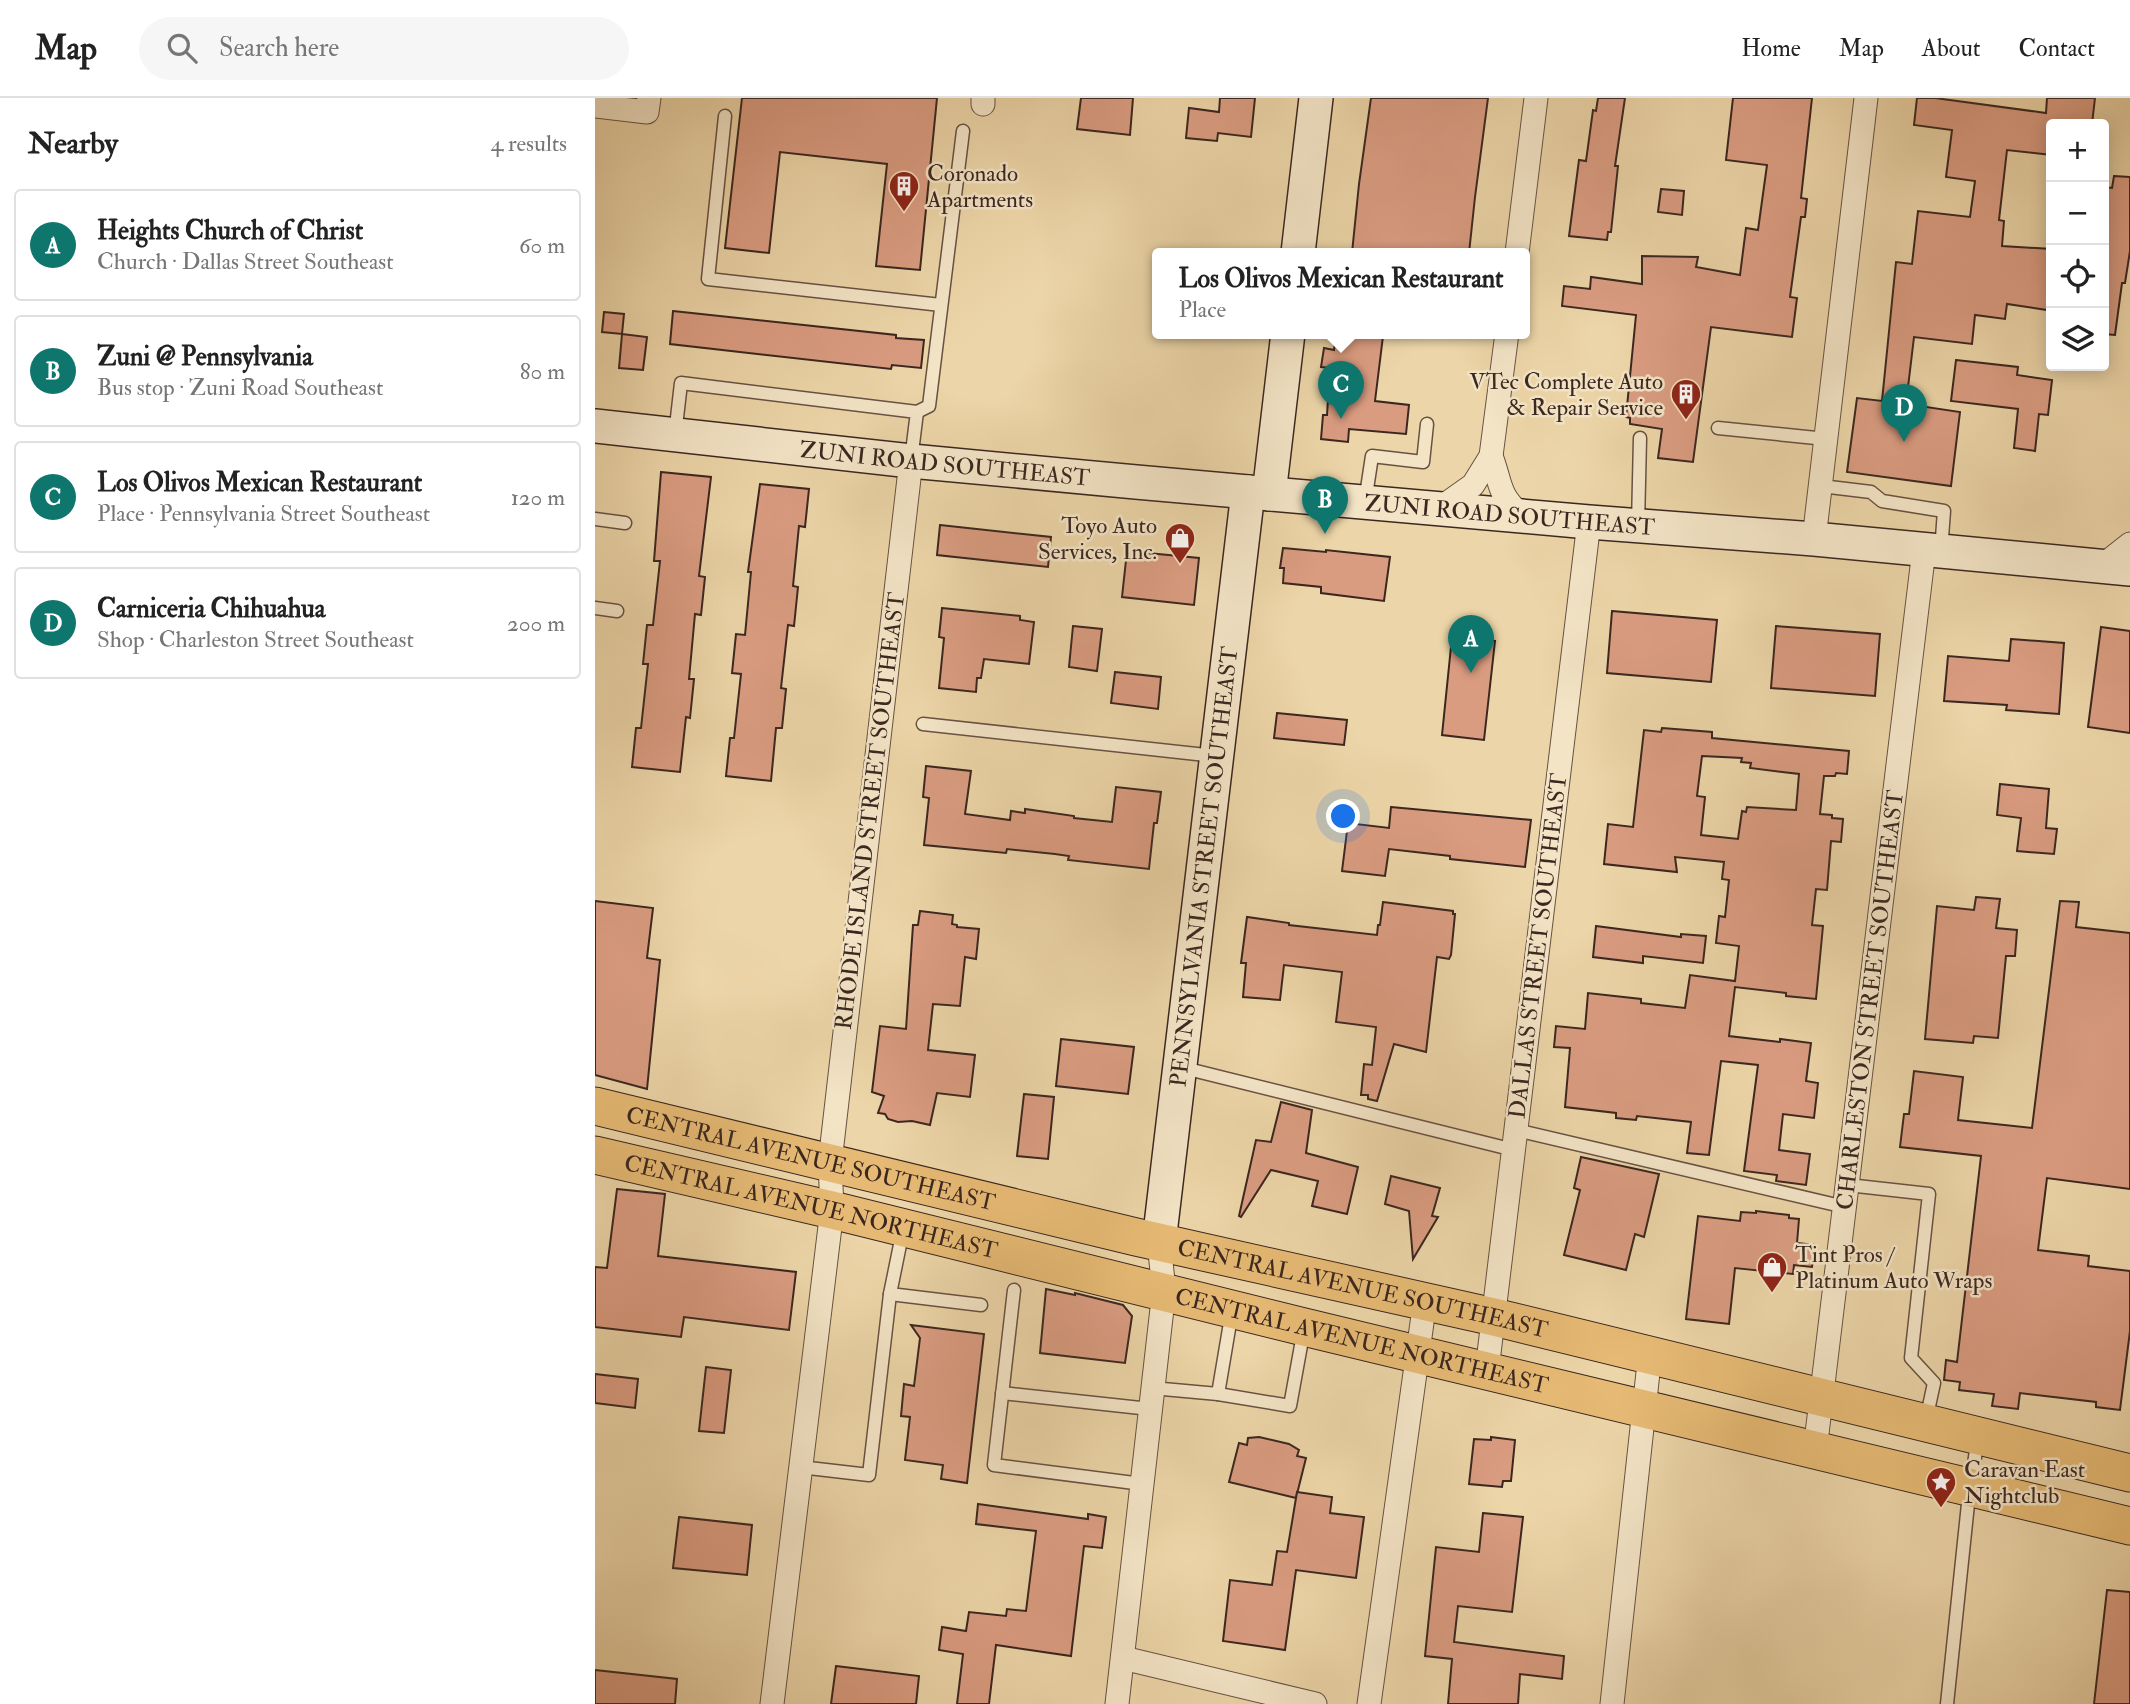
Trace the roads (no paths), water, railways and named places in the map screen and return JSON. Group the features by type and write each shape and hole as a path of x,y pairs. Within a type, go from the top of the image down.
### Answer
{"main road":[{"name":"CENTRAL AVENUE SOUTHEAST","path":"595,1106 1160,1242 1650,1354 2130,1473"},
{"name":"CENTRAL AVENUE NORTHEAST","path":"595,1156 904,1227 2130,1526"}],"street":[{"path":"1299,248 1316,98"},
{"path":"1518,248 1536,98"},
{"path":"1814,539 1866,98"},
{"path":"595,106 648,105"},
{"name":"PENNSYLVANIA STREET SOUTHEAST","path":"1160,1242 1216,757 1258,493 1287,339"},
{"path":"1506,339 1492,456 1507,503 1522,516"},
{"name":"ZUNI ROAD SOUTHEAST","path":"595,426 911,461 1588,522 1814,539 2116,568"},
{"path":"1439,509 1473,485 1492,456"},
{"name":"RHODE ISLAND STREET SOUTHEAST","path":"772,1704 832,1210 830,1162 911,461"},
{"name":"DALLAS STREET SOUTHEAST","path":"1487,1370 1588,522"},
{"path":"2116,568 2130,544"},
{"name":"CHARLESTON STREET SOUTHEAST","path":"1815,1450 1932,551"},
{"path":"1117,1704 1164,1292 1160,1242"},
{"path":"1370,1704 1425,1301"},
{"path":"1612,1704 1650,1354"},
{"path":"1123,1658 1310,1704"}],"lane":[{"path":"725,116 708,279 941,305"},
{"path":"675,435 681,383 917,412 929,406 963,131"},
{"path":"911,461 917,412"},
{"path":"1365,502 1372,456 1423,462 1427,424"},
{"path":"1718,428 1826,439"},
{"path":"1638,526 1640,438"},
{"path":"1821,486 1871,492 1882,501 1944,511 1932,551"},
{"path":"595,519 625,523"},
{"path":"595,608 617,611"},
{"path":"923,724 1216,757"},
{"path":"1180,1067 1515,1140 1846,1196 1929,1194 1911,1358 1934,1383 1926,1423"},
{"path":"800,1467 869,1475 890,1294 904,1227"},
{"path":"1014,1290 994,1465 1142,1484"},
{"path":"890,1294 981,1305"},
{"path":"1218,1394 1232,1308"},
{"path":"1002,1393 1151,1398 1218,1394 1290,1406 1304,1326"},
{"path":"1947,1704 1970,1487 1978,1437"}],"place":[{"name":"Coronado Apartments","path":"904,213"},
{"name":"Los Olivos Mexican Restaurant","path":"1341,419"},
{"name":"VTec Complete Auto & Repair Service","path":"1686,421"},
{"name":"Carniceria Chihuahua","path":"1904,442"},
{"name":"Zuni @ Pennsylvania","path":"1325,534"},
{"name":"Toyo Auto Services, Inc.","path":"1180,565"},
{"name":"Heights Church of Christ","path":"1471,673"},
{"name":"Tint Pros / Platinum Auto Wraps","path":"1772,1294"},
{"name":"Caravan East Nightclub","path":"1941,1509"}]}
